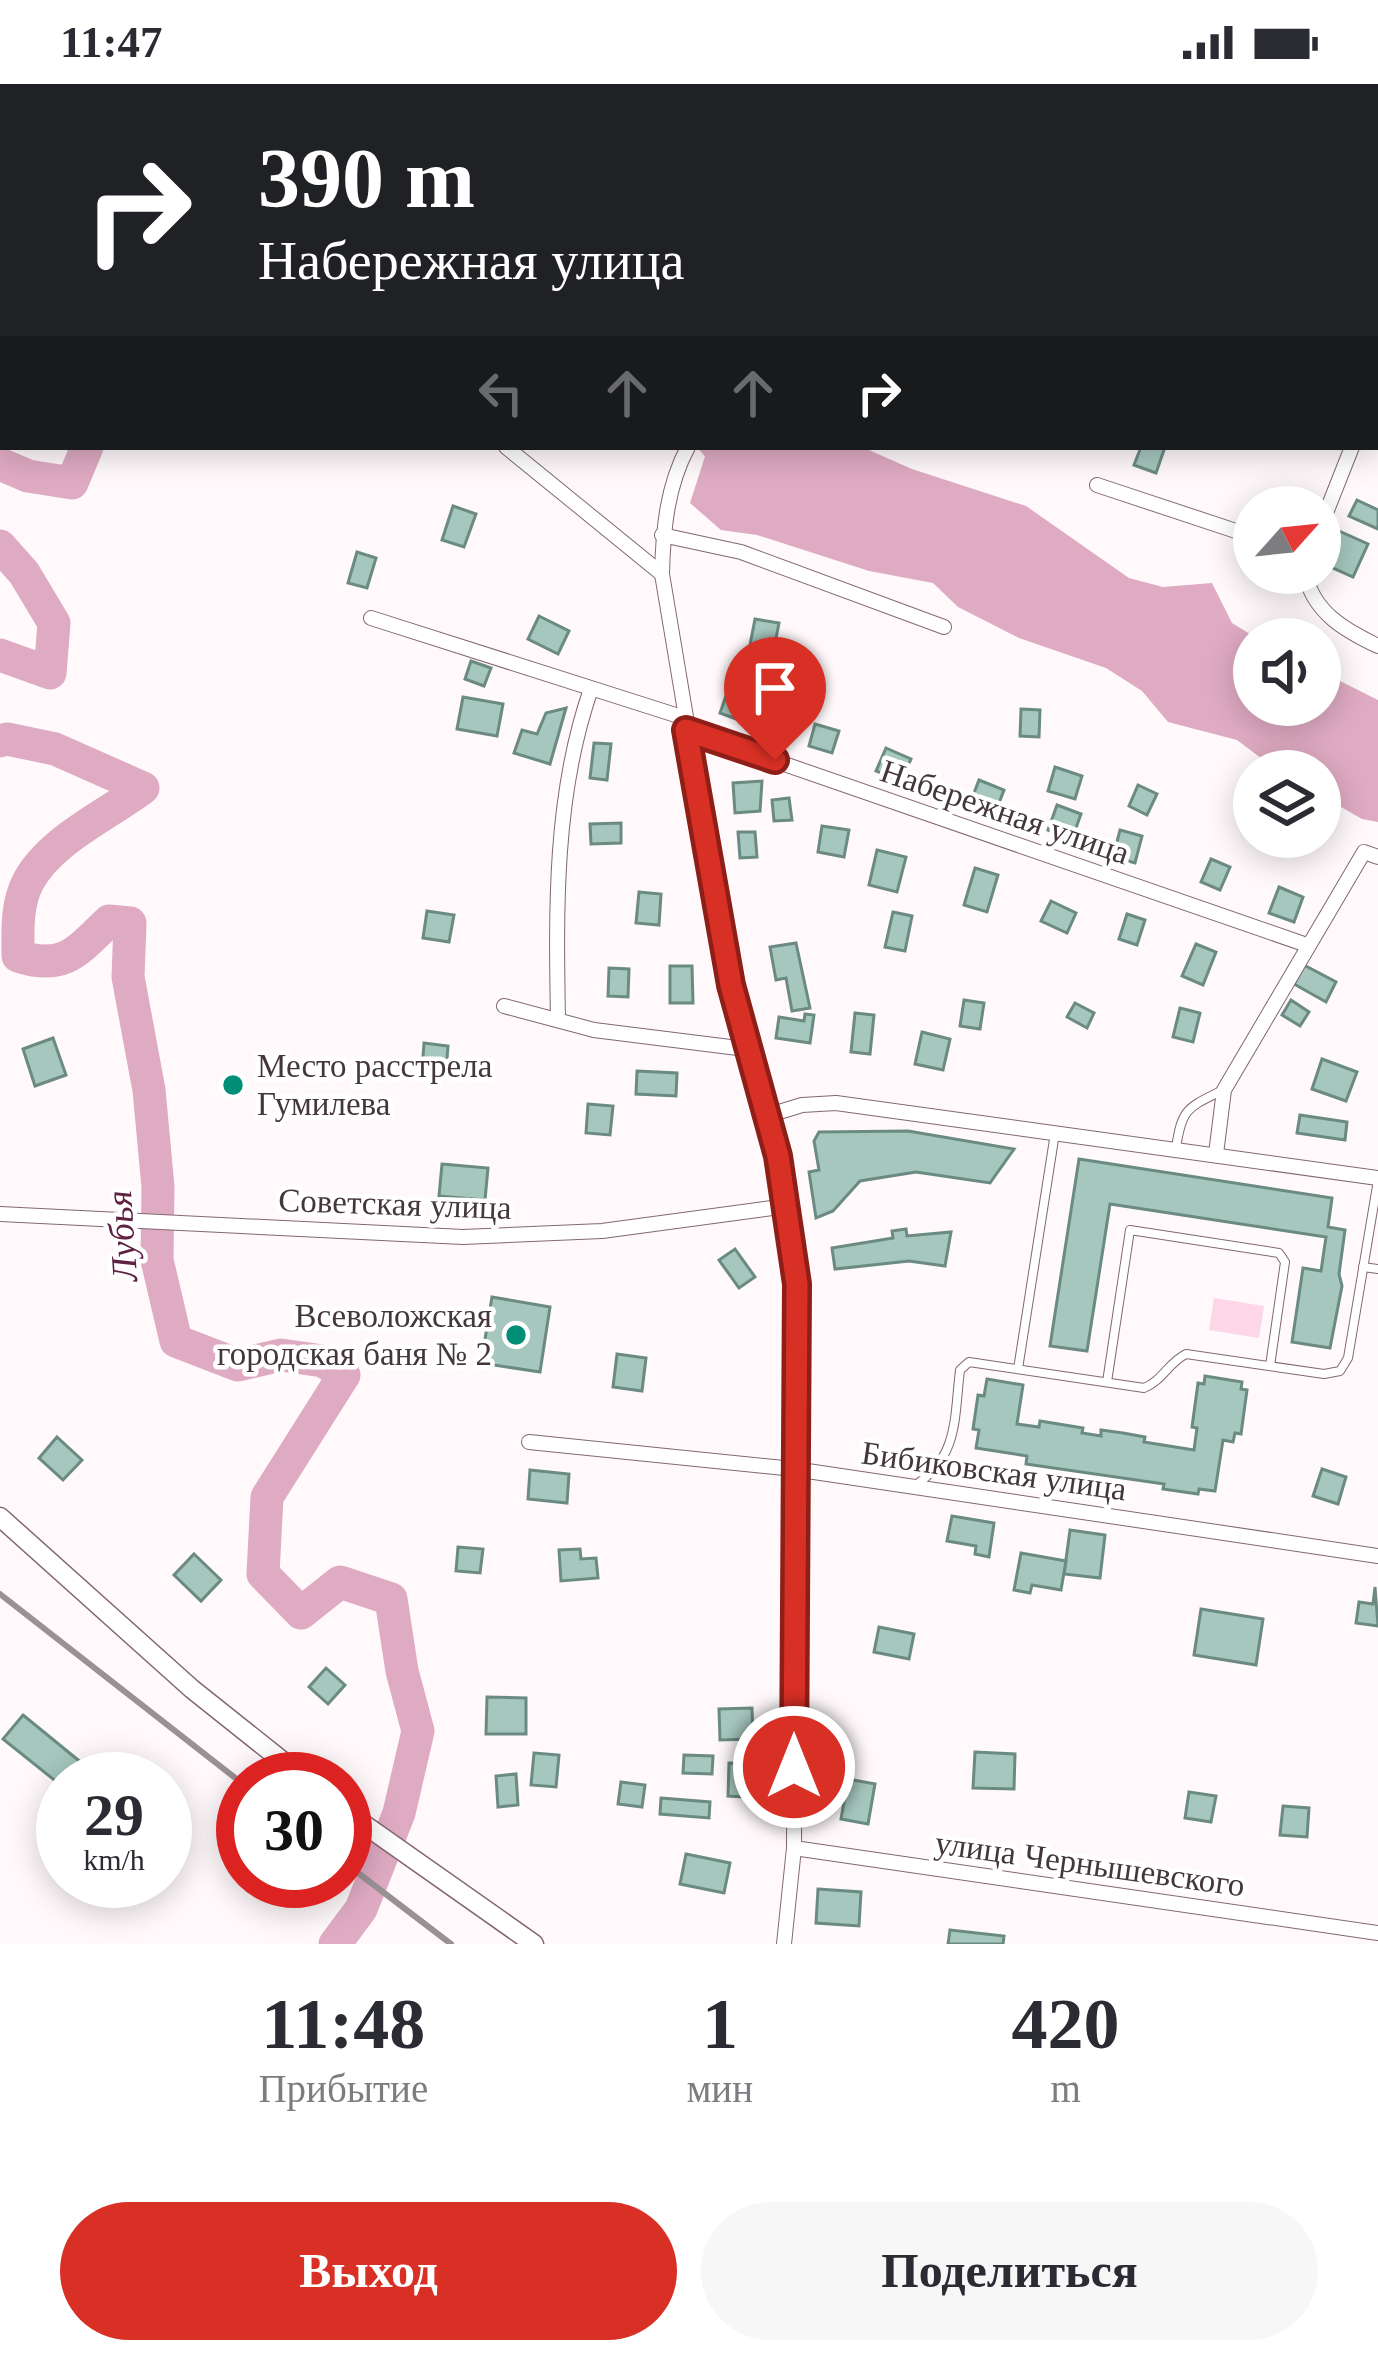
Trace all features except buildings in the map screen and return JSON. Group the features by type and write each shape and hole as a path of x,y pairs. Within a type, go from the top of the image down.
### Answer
{"street":[{"path":"510,450 662,574"},
{"path":"687,450 674,480 662,535 662,574 746,1048 787,1206 798,1308 794,1848 784,1944"},
{"path":"1337,486 1351,450"},
{"path":"1097,485 1233,530"},
{"path":"662,535 741,552 944,627"},
{"path":"1311,594 1326,614 1378,646"},
{"name":"Набережная улица","path":"371,618 591,689 1307,945"},
{"path":"558,1020 556,935 565,790 575,736 591,689"},
{"path":"1216,1154 1224,1090 1364,853 1378,857"},
{"path":"504,1006 594,1030 746,1048"},
{"path":"766,1116 802,1105 836,1103 1378,1179"},
{"name":"Советская улица","path":"0,1214 463,1237 602,1231 787,1206"},
{"name":"Бибиковская улица","path":"529,1442 794,1469 1378,1556"},
{"path":"3,1526 270,1752"},
{"path":"372,1832 534,1944"},
{"name":"улица Чернышевского","path":"794,1848 1378,1933"}],"lane":[{"path":"1176,1148 1181,1116 1190,1106 1224,1090"},
{"path":"1018,1369 1055,1131"},
{"path":"913,1487 934,1473 949,1451 960,1370 970,1362 1144,1388 1159,1382 1173,1361 1186,1354 1324,1374 1340,1371 1348,1358 1378,1179"},
{"path":"1107,1382 1130,1230 1279,1253 1286,1262 1270,1366"},
{"path":"1364,1267 1378,1269"}],"shaded area":[{"path":"707,450 869,450 1026,506 1129,578 1163,587 1212,583 1233,624 1233,726 1341,726 1341,682 1378,700 1378,822 1341,807 1341,750 1250,750 1237,740 1168,722 1142,691 1106,668 1019,638 958,607 933,583 869,571 757,535 721,530 690,503"},
{"path":"1214,1298 1264,1306 1259,1338 1209,1330"}],"waterway":[{"name":"Лубья","path":"0,464 28,476 72,483 86,450"},
{"name":"Лубья","path":"0,546 24,573 54,623 50,673 0,655"},
{"name":"Лубья","path":"0,741 55,749 143,788 64,841 37,867 21,900 18,956 58,960 78,950 109,921 130,923 128,977 149,1090 158,1187 157,1260 176,1341 238,1365 281,1355 323,1361 344,1375 267,1497 263,1574 301,1613 340,1582 391,1599 402,1671 418,1731 399,1813 361,1909 335,1944"}],"railway":[{"path":"0,1594 216,1763"},
{"path":"372,1884 451,1944"}],"place":[{"name":"Место расстрела Гумилева","path":"233,1085"},
{"name":"Всеволожская городская баня № 2","path":"516,1335"}],"route":[{"path":"775,760 686,730 731,985 778,1156 797,1284 794,1767"}]}
